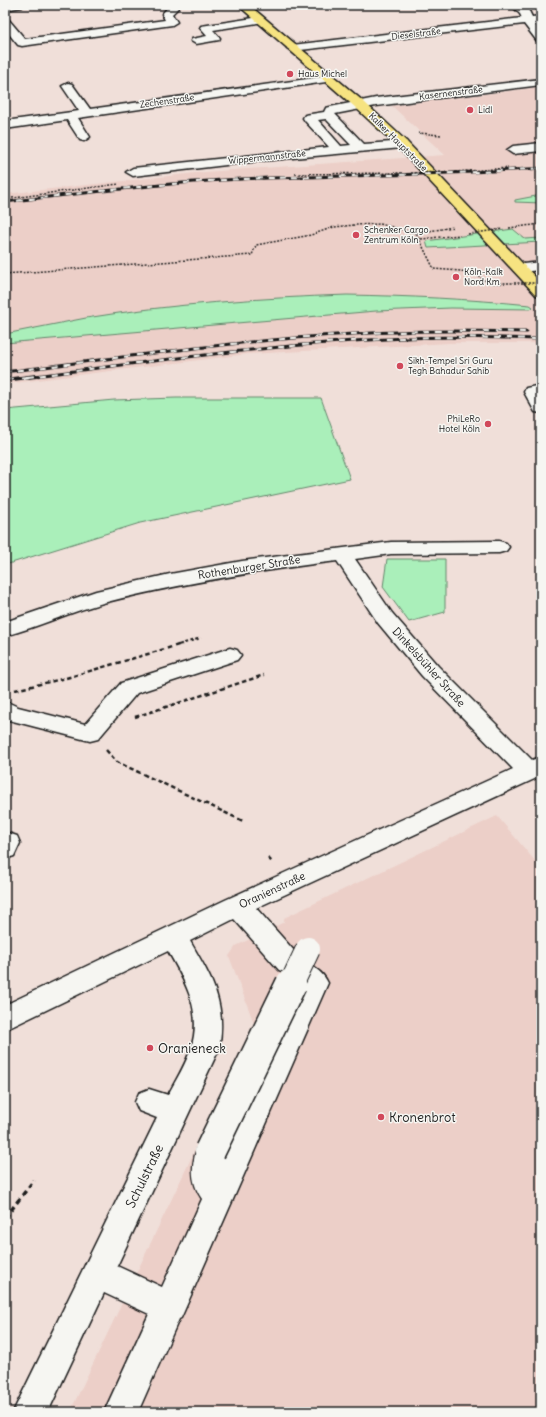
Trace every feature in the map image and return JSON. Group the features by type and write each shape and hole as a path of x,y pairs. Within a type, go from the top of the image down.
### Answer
{"main road":[{"name":"Kalker Hauptstraße","path":"243,5 360,105 402,144 541,292"}],"street":[{"path":"5,7 18,5"},
{"path":"5,22 22,43 172,22 167,14 176,5"},
{"path":"516,5 524,13 530,27 541,39"},
{"name":"Dieselstraße","path":"292,48 541,19"},
{"path":"196,41 216,38 205,28 260,20"},
{"name":"Zechenstraße","path":"5,125 329,79"},
{"name":"Kasernenstraße","path":"329,115 330,111 360,105 541,82"},
{"path":"68,86 87,113"},
{"path":"70,115 84,137"},
{"path":"336,150 334,144 309,118 329,115 361,148"},
{"name":"Wippermannstraße","path":"133,172 402,144"},
{"path":"513,150 541,147"},
{"path":"519,268 541,266"},
{"path":"541,390 532,392 541,408"},
{"name":"Rothenburger Straße","path":"5,629 96,598 170,580 242,567 341,553 391,548 499,547"},
{"name":"Dinkelsbühler Straße","path":"341,553 384,618 430,670 535,768"},
{"path":"9,699 11,713 90,733 129,688 230,655"},
{"name":"Oranienstraße","path":"6,1014 535,768"},
{"path":"121,1412 170,1307 315,983 300,962 238,906"},
{"name":"Schulstraße","path":"30,1412 97,1273 162,1106 205,1049 210,1020 209,1010 200,984 174,937"},
{"path":"220,1195 213,1190 207,1178 207,1162 210,1151 300,962"},
{"path":"97,1273 170,1307"}],"path":[{"path":"421,132 441,135"},
{"path":"453,172 511,167"},
{"path":"411,173 446,172"},
{"path":"5,274 252,255 256,244 311,235 318,230 340,227 380,224 416,233 458,226"},
{"path":"421,239 541,224"},
{"path":"416,233 421,239 431,266 434,269 473,272 486,282 493,283 541,282"},
{"path":"9,699 66,678 201,638"},
{"path":"243,821 117,762 90,733 264,675"},
{"path":"5,1218 34,1180"}],"shaded area":[{"path":"541,87 541,343 450,343 248,354 5,384 5,194 205,172 445,155 392,106"},
{"name":"Kronenbrot","path":"497,816 541,868 541,1412 70,1412 197,1146 256,1029 229,956 236,946 284,922 284,918"}],"green space":[{"path":"541,195 541,203 515,202 515,200"},
{"path":"513,229 525,239 541,238 541,242 428,248 426,241"},
{"path":"347,295 461,299 530,305 533,307 531,309 451,308 376,311 5,343 5,334 118,313 216,302"},
{"path":"176,398 321,398 350,479 140,523 5,565 5,410 114,400"},
{"path":"387,559 445,559 445,612 409,622 383,587"}],"railway":[{"path":"5,202 183,183 242,179 467,173 541,168"},
{"path":"5,372 250,342 348,334 413,331 527,332"},
{"path":"28,377 310,344 439,337 541,339"},
{"path":"5,380 36,376"}],"place":[{"name":"Haus Michel","path":"290,74"},
{"name":"Lidl","path":"470,110"},
{"name":"Schenker Cargo Zentrum Köln","path":"356,235"},
{"name":"Köln-Kalk Nord Km","path":"456,277"},
{"name":"Sikh-Tempel Sri Guru Tegh Bahadur Sahib","path":"400,366"},
{"name":"PhiLeRo Hotel Köln","path":"488,424"},
{"name":"Oranieneck","path":"150,1048"},
{"name":"Kronenbrot","path":"381,1117"}]}
